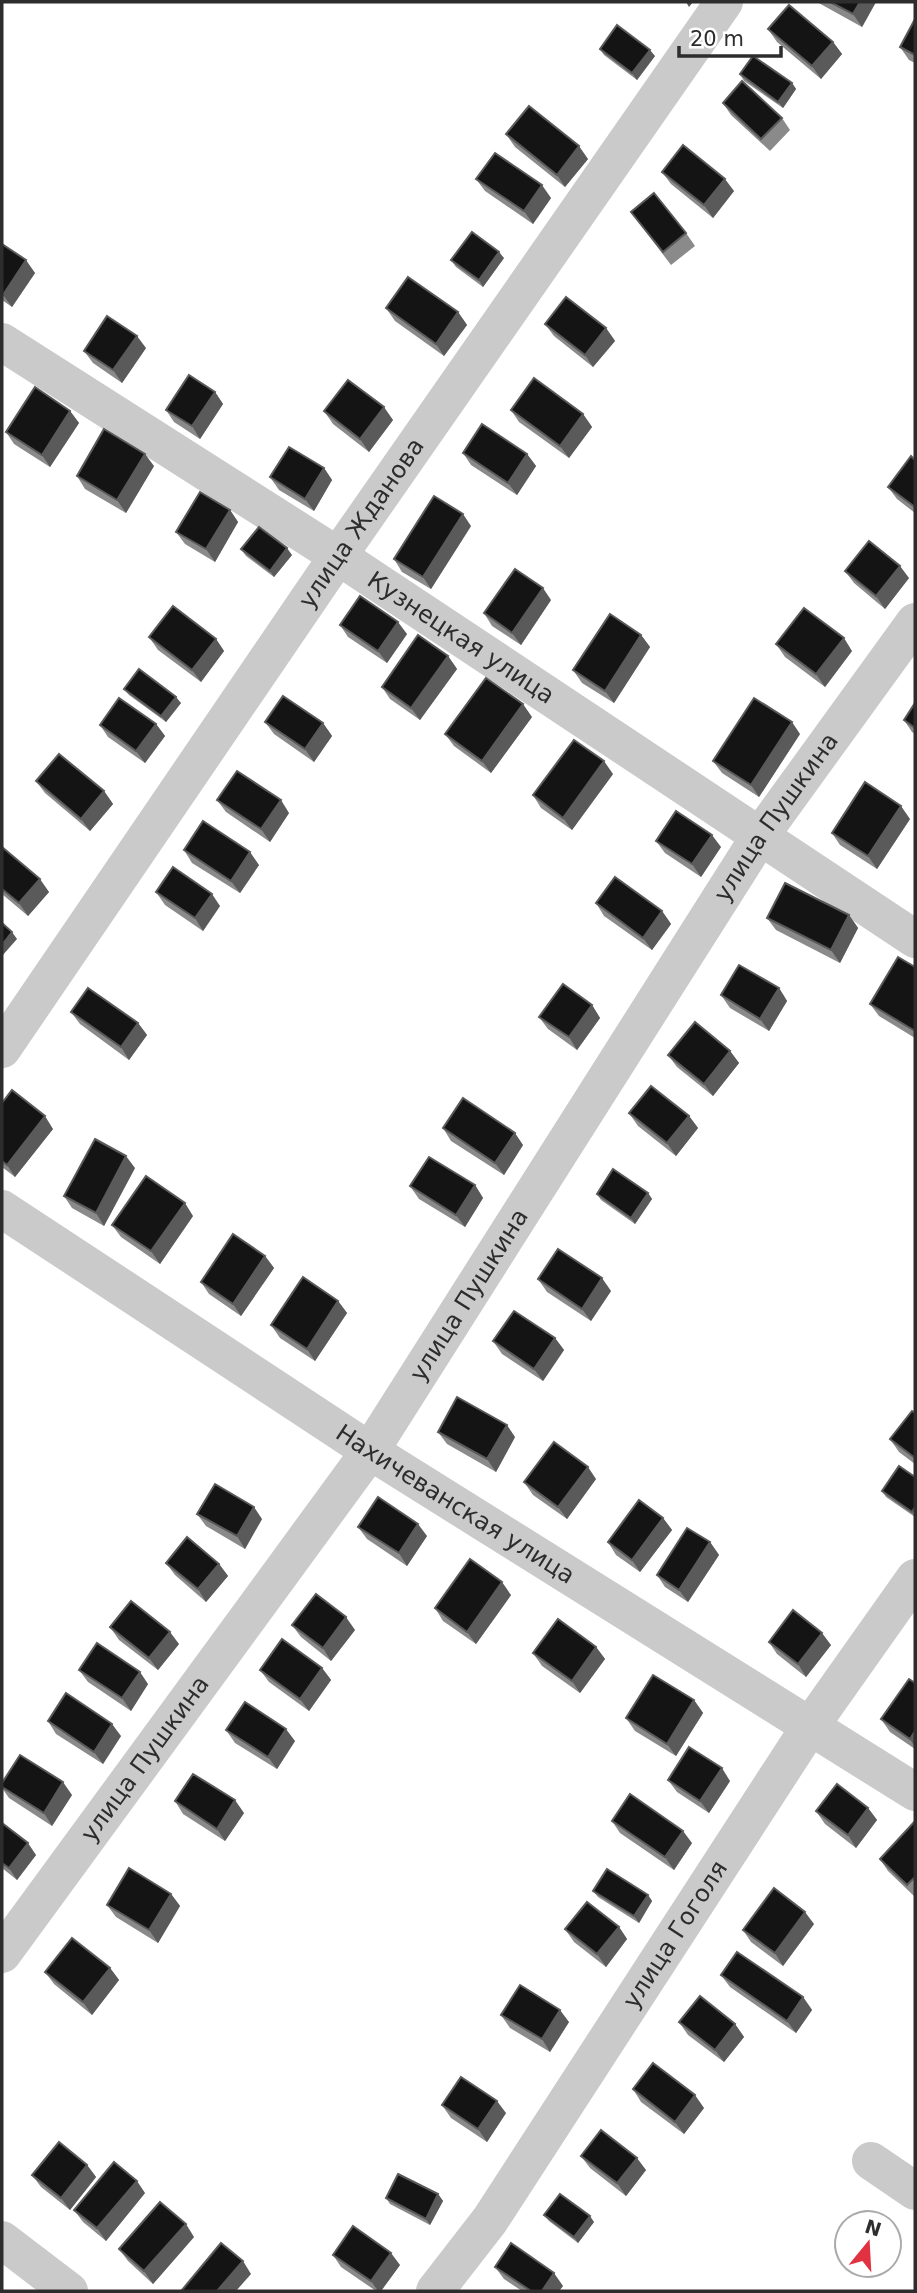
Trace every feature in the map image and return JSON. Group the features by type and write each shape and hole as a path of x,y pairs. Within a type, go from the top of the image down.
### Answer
{"street":[{"name":"улица Жданова","path":"2,1049 338,556 724,2"},
{"name":"Кузнецкая улица","path":"2,342 338,556 915,939"},
{"name":"улица Пушкина","path":"2,1954 370,1451 760,836 915,622"},
{"name":"Нахичеванская улица","path":"2,1209 370,1451 915,1792"},
{"name":"улица Гоголя","path":"435,2291 490,2220 811,1725 915,1578"},
{"path":"871,2161 915,2191"},
{"path":"2,2239 69,2291"}],"building":[{"path":"830,2 860,2 853,14"},
{"path":"789,5 833,42 812,66 768,29"},
{"path":"915,19 915,55 900,47"},
{"path":"617,25 650,50 632,73 600,49"},
{"path":"753,56 792,83 778,102 740,74"},
{"path":"742,81 782,118 761,139 723,103"},
{"path":"529,106 579,146 557,175 506,134"},
{"path":"683,145 725,179 704,205 662,172"},
{"path":"495,153 542,185 524,211 476,179"},
{"path":"654,193 686,233 663,252 631,212"},
{"path":"472,232 499,252 479,280 451,260"},
{"path":"2,244 26,260 3,295 2,294"},
{"path":"408,277 458,312 436,344 386,308"},
{"path":"566,297 606,328 585,355 545,324"},
{"path":"107,316 137,336 113,370 84,351"},
{"path":"189,375 215,392 192,426 166,410"},
{"path":"534,378 583,414 560,446 511,410"},
{"path":"348,380 384,407 360,439 324,411"},
{"path":"35,387 70,411 42,455 6,432"},
{"path":"482,424 527,454 508,483 463,453"},
{"path":"104,429 145,454 117,500 77,476"},
{"path":"289,447 324,468 305,499 270,477"},
{"path":"911,456 915,460 915,507 888,487"},
{"path":"200,492 230,510 206,549 176,532"},
{"path":"434,496 463,514 423,577 394,559"},
{"path":"259,527 287,548 270,571 241,549"},
{"path":"869,541 900,566 876,596 845,571"},
{"path":"515,569 543,588 512,633 484,613"},
{"path":"360,596 398,622 378,651 340,625"},
{"path":"173,606 216,639 192,670 149,637"},
{"path":"804,608 844,638 816,674 776,644"},
{"path":"610,614 641,635 605,691 573,670"},
{"path":"418,635 448,656 411,708 382,687"},
{"path":"139,669 176,697 161,716 124,689"},
{"path":"486,678 523,704 482,761 445,734"},
{"path":"283,696 323,723 305,749 265,722"},
{"path":"119,698 156,724 136,751 100,725"},
{"path":"754,698 792,722 751,785 713,761"},
{"path":"915,703 915,728 904,720"},
{"path":"574,740 604,761 563,818 533,795"},
{"path":"59,754 104,791 81,819 36,781"},
{"path":"237,771 281,800 261,829 217,800"},
{"path":"865,782 901,806 868,856 832,833"},
{"path":"676,811 712,835 692,864 656,841"},
{"path":"203,821 250,852 231,881 184,850"},
{"path":"2,847 40,879 19,903 2,889"},
{"path":"173,867 212,894 195,918 156,892"},
{"path":"615,877 662,911 643,938 596,903"},
{"path":"785,883 849,915 831,950 767,918"},
{"path":"2,923 12,932 2,945"},
{"path":"898,957 915,967 915,1031 870,1004"},
{"path":"739,965 779,988 760,1019 721,995"},
{"path":"563,984 592,1005 569,1037 539,1017"},
{"path":"88,988 138,1023 121,1047 71,1012"},
{"path":"695,1022 730,1051 704,1084 668,1055"},
{"path":"651,1086 689,1116 667,1143 629,1113"},
{"path":"12,1090 45,1116 7,1165 2,1161 2,1103"},
{"path":"463,1098 515,1133 495,1163 443,1128"},
{"path":"95,1139 126,1156 96,1213 64,1196"},
{"path":"429,1157 475,1185 456,1215 410,1186"},
{"path":"613,1169 648,1193 631,1218 597,1194"},
{"path":"146,1176 185,1203 151,1251 112,1225"},
{"path":"233,1234 265,1256 233,1304 201,1282"},
{"path":"558,1249 602,1278 582,1309 538,1279"},
{"path":"303,1277 338,1301 307,1349 271,1325"},
{"path":"514,1311 555,1338 534,1369 493,1341"},
{"path":"457,1397 507,1425 487,1459 438,1432"},
{"path":"912,1411 915,1413 915,1458 890,1439"},
{"path":"554,1442 588,1467 558,1507 524,1482"},
{"path":"899,1466 915,1477 915,1507 912,1512 882,1491"},
{"path":"215,1484 254,1507 237,1536 197,1514"},
{"path":"378,1497 418,1524 399,1553 358,1527"},
{"path":"639,1500 663,1518 632,1560 608,1542"},
{"path":"687,1528 710,1542 679,1590 657,1575"},
{"path":"187,1537 219,1564 198,1589 166,1563"},
{"path":"470,1559 502,1582 467,1632 435,1608"},
{"path":"316,1594 346,1617 323,1648 292,1625"},
{"path":"131,1601 170,1632 149,1658 110,1627"},
{"path":"793,1610 822,1633 798,1664 769,1642"},
{"path":"558,1619 596,1647 572,1681 533,1653"},
{"path":"282,1639 322,1668 300,1699 260,1670"},
{"path":"97,1643 140,1672 122,1698 79,1670"},
{"path":"653,1675 694,1700 667,1744 626,1718"},
{"path":"909,1679 915,1683 915,1731 910,1739 881,1719"},
{"path":"66,1693 112,1724 94,1752 48,1721"},
{"path":"245,1702 286,1729 268,1757 226,1730"},
{"path":"689,1747 722,1768 700,1801 668,1780"},
{"path":"20,1755 63,1782 44,1813 2,1787"},
{"path":"193,1774 235,1800 217,1829 175,1801"},
{"path":"837,1784 868,1808 848,1835 816,1811"},
{"path":"630,1794 683,1831 665,1857 612,1821"},
{"path":"915,1821 915,1877 907,1885 880,1859"},
{"path":"2,1823 28,1843 9,1868 2,1863"},
{"path":"129,1868 171,1894 149,1930 107,1905"},
{"path":"607,1869 648,1895 634,1916 593,1891"},
{"path":"774,1888 805,1912 775,1953 743,1930"},
{"path":"587,1902 619,1927 597,1954 565,1929"},
{"path":"72,1938 110,1968 83,2002 45,1972"},
{"path":"737,1952 803,1997 787,2021 721,1975"},
{"path":"520,1985 560,2010 542,2039 501,2015"},
{"path":"700,1996 735,2024 715,2050 679,2022"},
{"path":"653,2063 695,2095 675,2122 633,2089"},
{"path":"461,2077 497,2101 478,2129 442,2105"},
{"path":"601,2130 637,2158 617,2183 581,2156"},
{"path":"59,2142 87,2165 61,2198 32,2175"},
{"path":"114,2162 137,2181 97,2228 74,2210"},
{"path":"398,2174 438,2194 426,2219 386,2198"},
{"path":"560,2194 590,2216 574,2237 544,2215"},
{"path":"160,2202 186,2224 144,2271 119,2249"},
{"path":"353,2226 391,2253 371,2281 333,2255"},
{"path":"221,2243 243,2261 217,2291 182,2290"},
{"path":"511,2243 554,2273 542,2291 531,2291 495,2267"}]}
